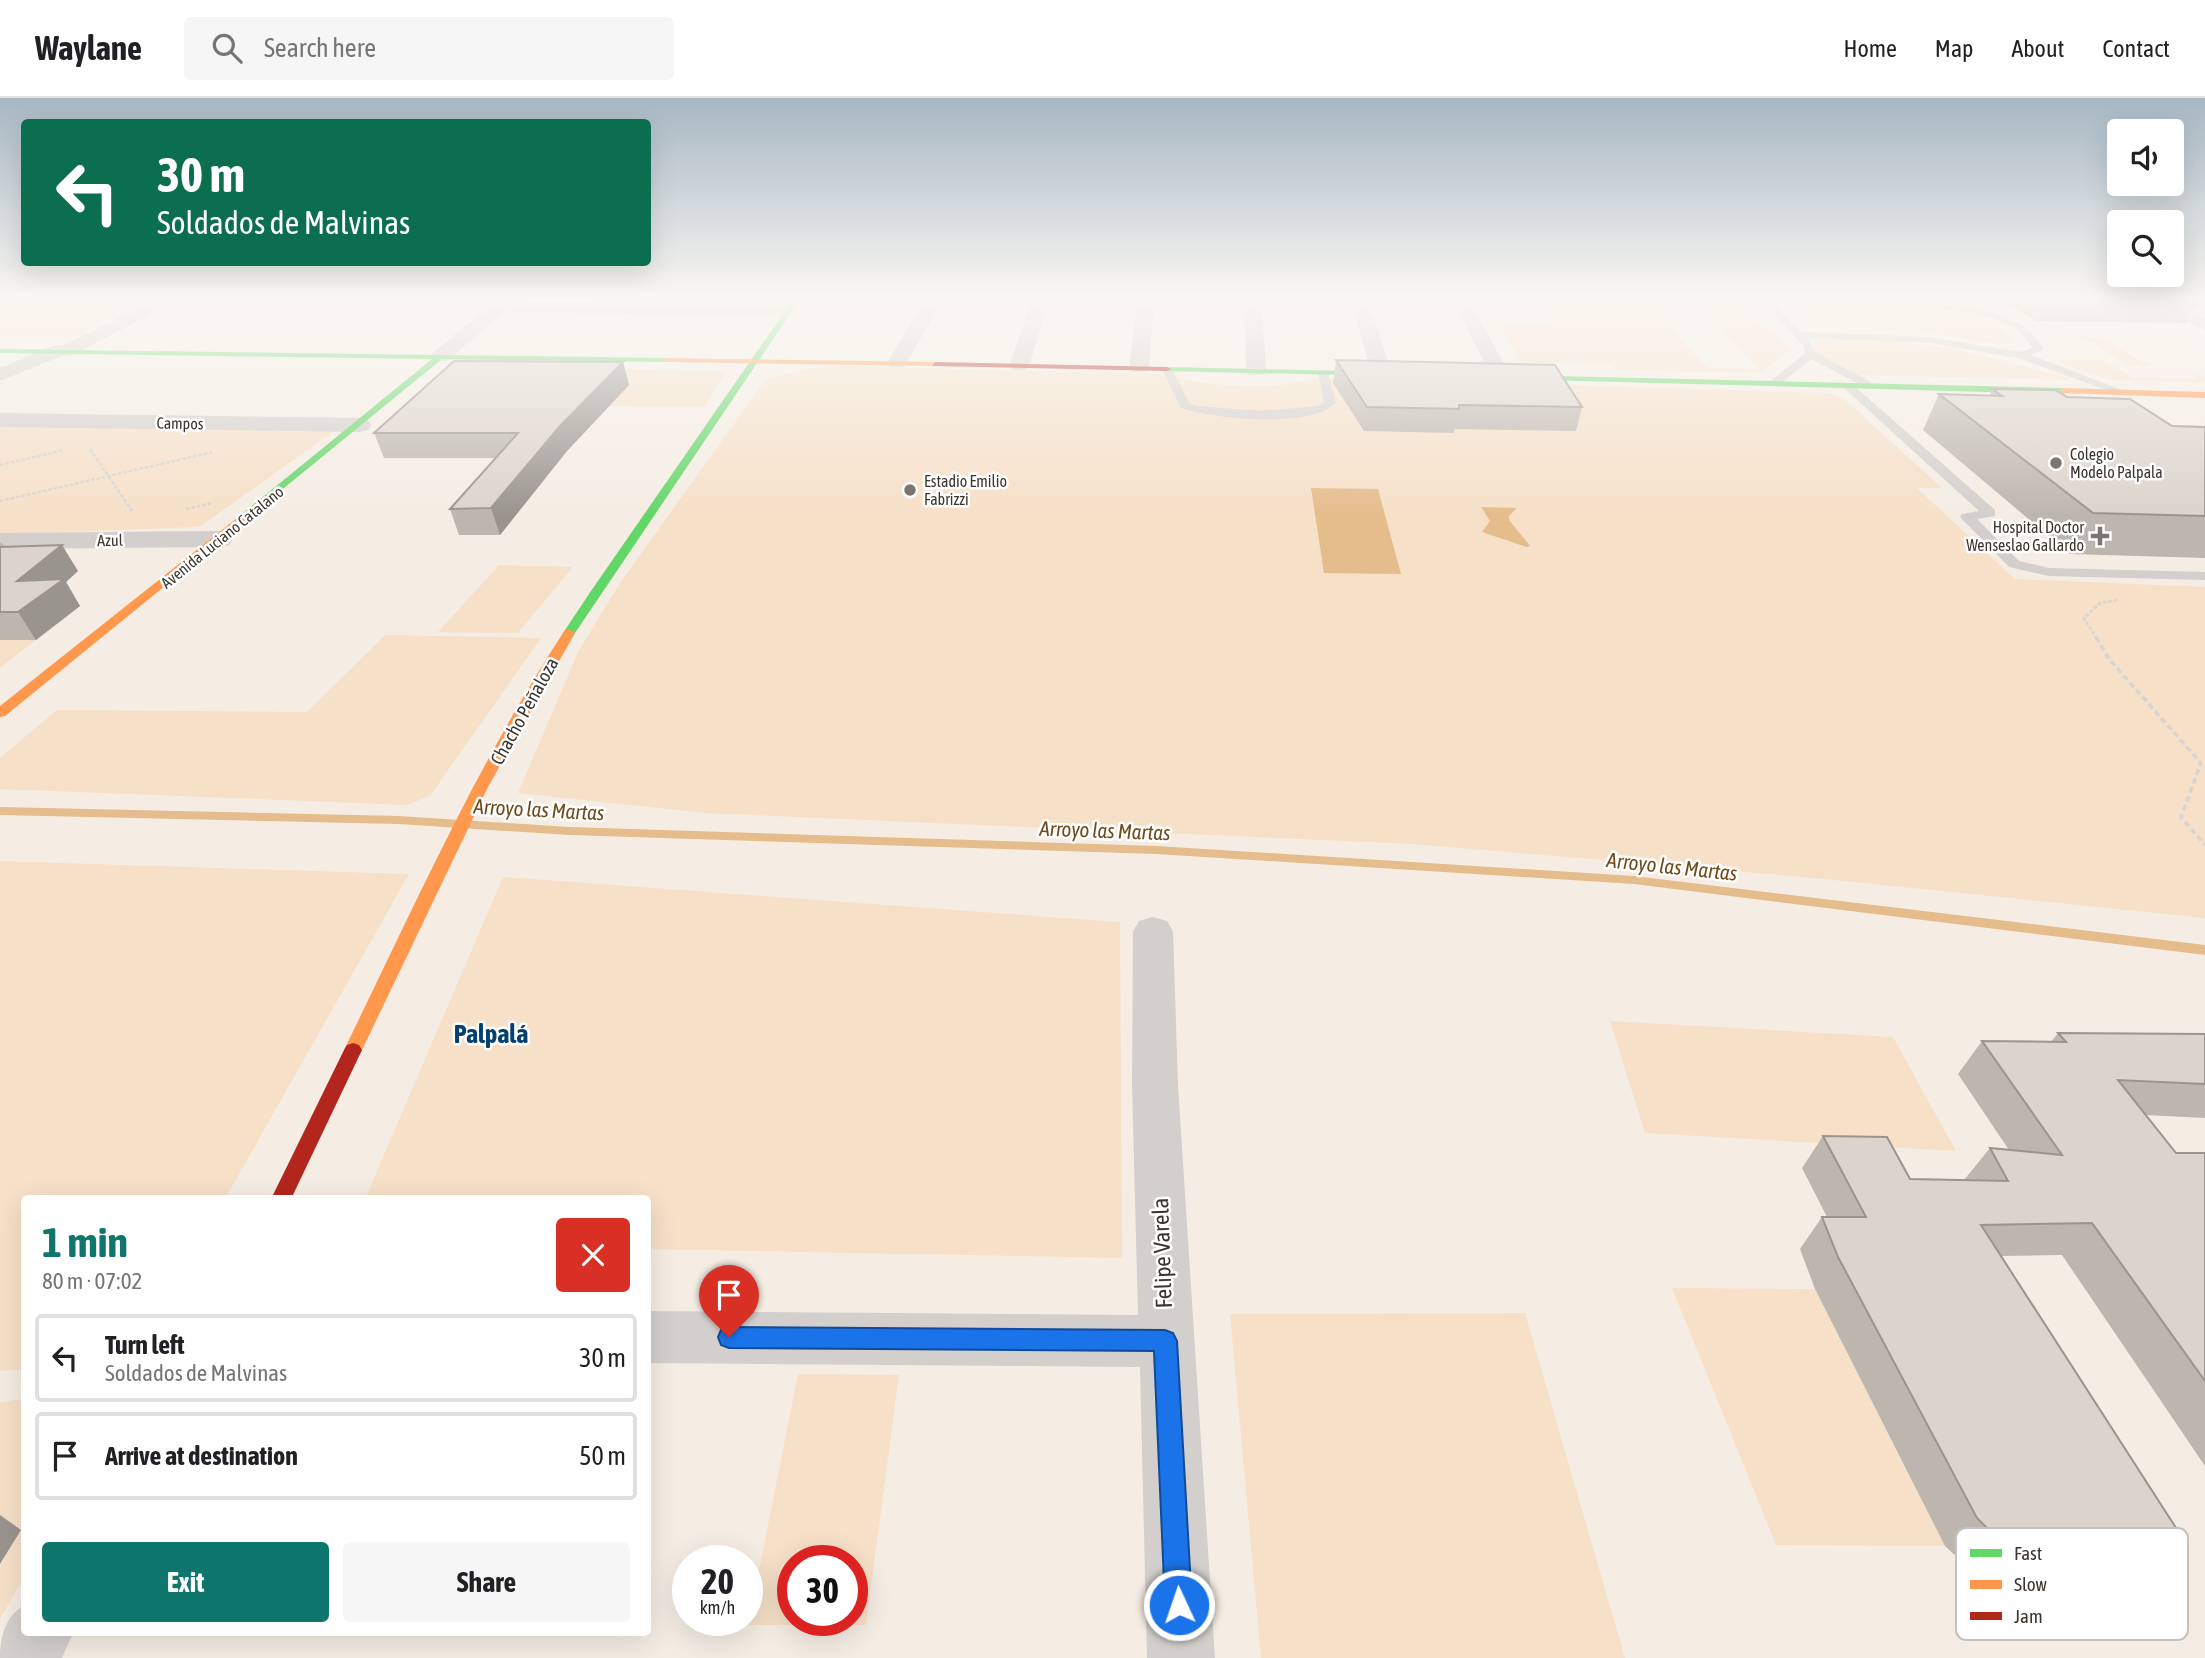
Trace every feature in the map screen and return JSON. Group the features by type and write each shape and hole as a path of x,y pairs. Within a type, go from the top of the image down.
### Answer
{"main road":[{"name":"Avenida Luciano Catalano","path":"0,713 220,539 424,371"},
{"name":"Chacho Peñaloza","path":"283,1195 476,797 543,673 609,570 751,371"},
{"path":"1247,371 1408,375"},
{"path":"1494,377 2205,395"}],"street":[{"path":"1491,371 1494,377"},
{"name":"Campos","path":"0,420 360,425"},
{"name":"Azul","path":"0,541 220,539"},
{"name":"Felipe Varela","path":"1153,931 1155,1085 1181,1658"},
{"path":"651,1337 1165,1341"},
{"path":"25,1658 38,1636"}],"lane":[{"path":"1168,371 1185,406 1217,413 1295,414 1325,408 1330,403 1324,373"},
{"path":"1774,384 1790,371"},
{"path":"1843,371 1872,386"},
{"path":"2063,371 2124,393"},
{"path":"1847,386 1990,513 1967,517 2014,564 2049,572 2205,576"}],"path":[{"path":"88,445 139,521"},
{"path":"0,501 222,450"},
{"path":"2127,599 2100,603 2084,618 2109,659 2201,763 2181,817 2205,845"}],"shaded area":[{"path":"520,371 711,371 725,374 704,407 609,406 631,381 600,381"},
{"path":"800,371 1033,371 1159,374 1238,386 1278,385 1317,378 1828,393 1843,398 1942,488 1917,488 2015,579 2205,587 2205,918 1814,878 1412,844 705,813 518,793 578,652 620,583 766,379"},
{"path":"1657,371 1764,371 1761,373"},
{"path":"1849,371 2041,371 2077,380 1857,375"},
{"path":"2083,371 2121,371 2134,378 2199,379 2194,375 2205,376 2205,382 2109,380"},
{"path":"0,425 336,430 199,527 0,534"},
{"path":"1311,488 1378,489 1401,574 1324,573"},
{"path":"1481,507 1517,508 1509,516 1509,520 1530,546 1482,532 1490,521"},
{"path":"499,565 573,567 518,633 438,632"},
{"path":"385,635 541,638 430,796 407,805 0,789 0,758 57,710 307,712"},
{"path":"0,640 36,640 0,668"},
{"path":"0,861 409,874 227,1195 21,1195 21,1369 0,1371"},
{"path":"503,877 1120,922 1122,1258 651,1249 651,1195 367,1195"},
{"path":"1610,1021 1893,1037 1956,1151 1645,1133"},
{"path":"1672,1288 1815,1289 1945,1546 1776,1545"},
{"path":"1525,1313 1625,1658 1261,1658 1230,1314"},
{"path":"798,1374 899,1375 868,1610 868,1545 777,1545 777,1625 763,1625 763,1550"},
{"path":"21,1399 21,1582 0,1619 0,1402"}],"building":[{"path":"443,371 614,371 560,426 491,508 450,509 518,433 374,433"},
{"path":"1343,371 1559,371 1582,407 1459,405 1459,409 1367,407"},
{"name":"Colegio Modelo Palpala","path":"1992,389 2055,390 2067,397 2130,399 2172,426 2205,427 2205,516 2093,513 1939,394 2002,396"},
{"path":"62,545 17,581 64,579 18,612 0,612 0,547"},
{"path":"2058,1033 2205,1034 2205,1084 2118,1080 2176,1153 2205,1153 2205,1381 2092,1223 1981,1225 2176,1528 1987,1528 1977,1518 1838,1257 1822,1217 1866,1217 1823,1136 1887,1137 1910,1179 2008,1181 1990,1148 2062,1155 1982,1041 2066,1042"}],"waterway":[{"name":"Arroyo las Martas","path":"0,811 399,820 569,831 1157,850 1634,880 2205,950"}],"traffic: fast":[{"path":"246,516 423,371"},
{"path":"569,633 748,371"},
{"path":"1247,371 1388,374"},
{"path":"1511,377 2064,391"}],"traffic: slow":[{"path":"2064,391 2205,395"},
{"path":"0,713 246,516"},
{"path":"353,1050 482,785 569,633"}],"traffic: jam":[{"path":"283,1195 353,1050"}],"place":[{"name":"Colegio Modelo Palpala","path":"2056,463"},
{"name":"Estadio Emilio Fabrizzi","path":"910,490"},
{"name":"Hospital Doctor Wenseslao Gallardo","path":"2100,536"}],"district":[{"name":"Palpalá","path":"491,1034"}],"route":[{"path":"729,1337 1165,1341 1179,1605"}]}
